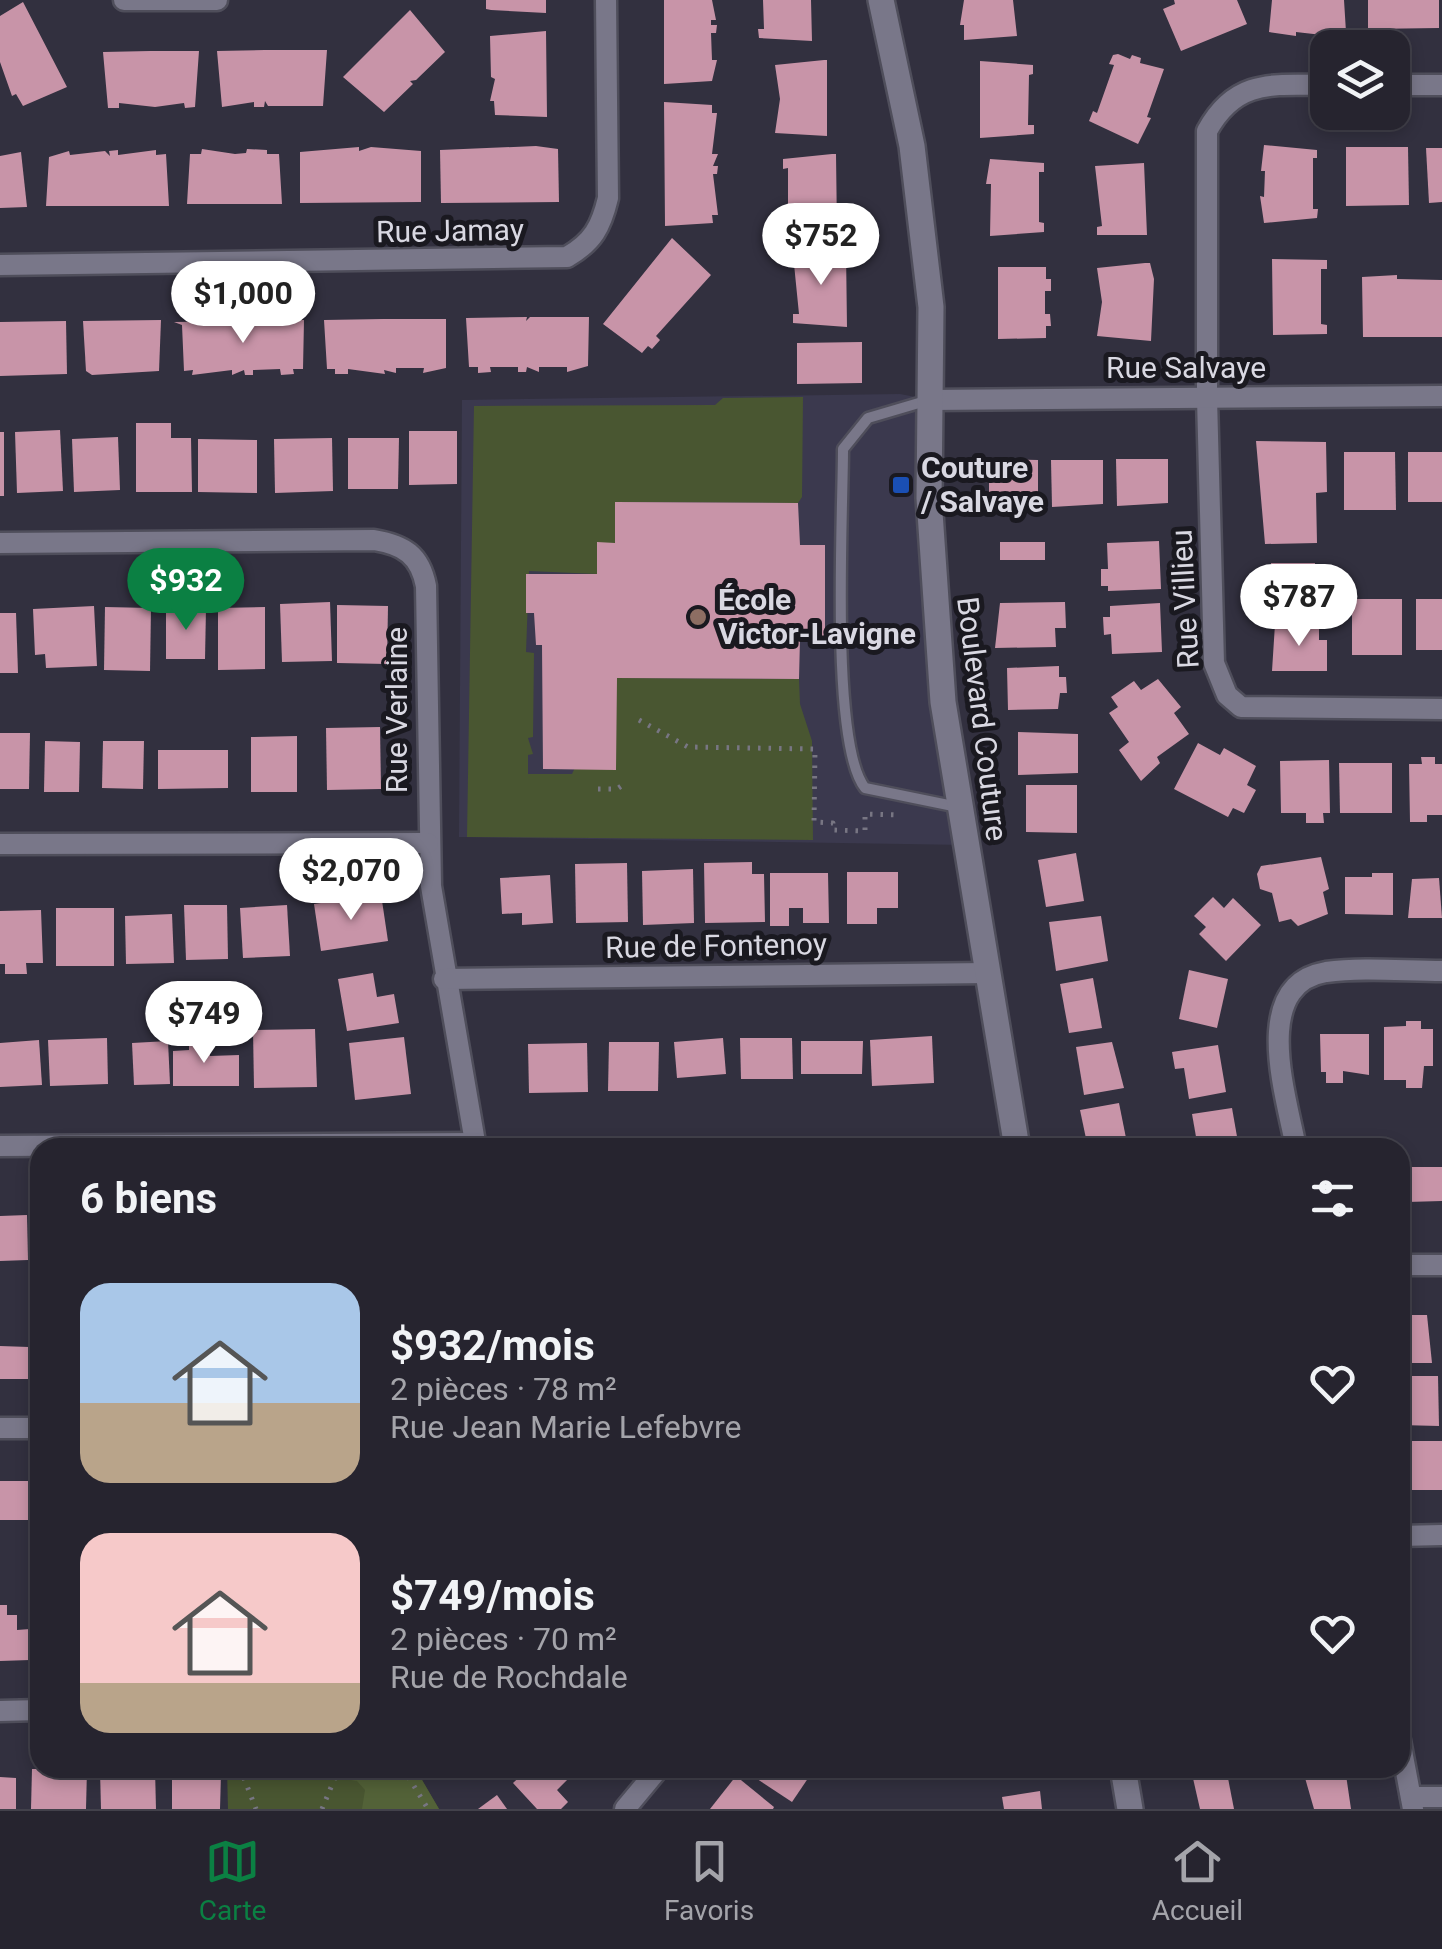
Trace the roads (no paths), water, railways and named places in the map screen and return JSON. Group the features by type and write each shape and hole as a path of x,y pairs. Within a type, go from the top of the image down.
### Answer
{"street":[{"path":"124,0 218,0"},
{"name":"Rue Jamay","path":"0,265 567,257 588,245 602,223 608,198 606,0"},
{"name":"Boulevard Couture","path":"880,0 921,209 931,306 929,498 937,641 959,807 1015,1138"},
{"path":"1410,85 1442,85"},
{"name":"Rue Villieu","path":"1310,86 1247,90 1222,104 1207,132 1207,398 1214,662 1227,695 1241,707 1442,709"},
{"name":"Rue Salvaye","path":"931,400 1442,396"},
{"name":"Rue Verlaine","path":"0,543 374,540 412,552 422,568 426,586 428,843 444,978 474,1138"},
{"path":"0,844 428,843"},
{"path":"1294,1138 1277,1036 1281,1008 1298,984 1322,973 1442,971"},
{"name":"Rue de Fontenoy","path":"444,978 988,973"},
{"path":"0,1146 30,1146"},
{"path":"1410,1265 1442,1265"},
{"path":"0,1428 30,1428"},
{"path":"1410,1536 1442,1536"},
{"path":"0,1710 30,1710"},
{"path":"625,1809 651,1778"},
{"path":"1125,1778 1130,1809"},
{"path":"1407,1778 1412,1803 1442,1797"}],"lane":[{"path":"931,400 868,418 843,448 843,717 852,768 864,788 959,807"}],"place":[{"name":"Couture / Salvaye","path":"901,485"},
{"name":"École Victor-Lavigne","path":"698,617"}]}
